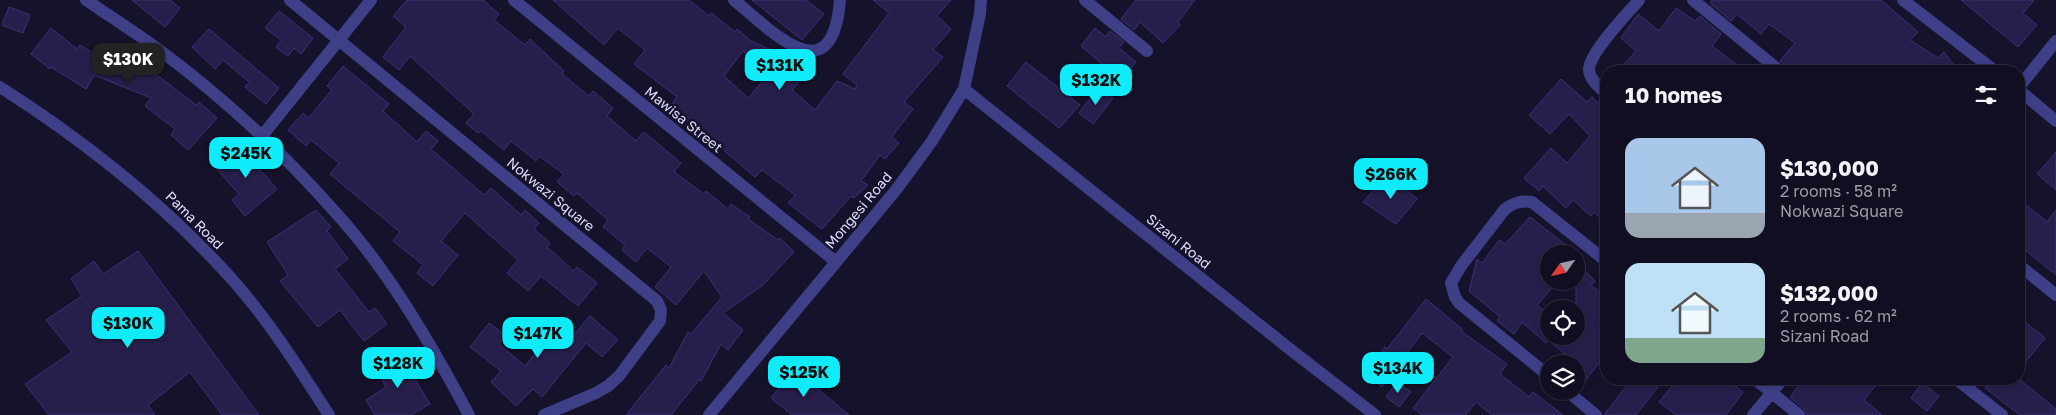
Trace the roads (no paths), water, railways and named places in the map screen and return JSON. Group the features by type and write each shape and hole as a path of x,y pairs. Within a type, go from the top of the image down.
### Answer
{"street":[{"path":"86,0 158,48 206,86 262,136 337,213 393,286 469,415"},
{"name":"Nokwazi Square","path":"290,0 657,300 661,310 660,321 618,376 596,393 544,415"},
{"path":"262,136 371,0"},
{"name":"Mawisa Street","path":"514,0 835,261"},
{"path":"734,0 786,43 801,50 814,51 824,46 834,35 840,0"},
{"name":"Mongesi Road","path":"709,415 835,261 896,190 932,142 964,89 980,14 981,0"},
{"path":"1085,0 1148,51"},
{"path":"1600,89 1595,84 1589,69 1594,54 1639,0"},
{"path":"1693,0 1773,65"},
{"path":"1903,0 1987,65"},
{"path":"2025,80 2056,41"},
{"name":"Pama Road","path":"0,87 37,110 159,205 230,277 270,326 328,415"},
{"name":"Sizani Road","path":"964,89 1375,415"},
{"path":"2025,93 2056,121"},
{"path":"1540,369 1459,303 1451,283 1461,266 1505,209 1518,202 1532,202 1600,256"},
{"path":"2025,270 2056,295"},
{"path":"1763,385 1800,415"},
{"path":"1753,415 1778,385"},
{"path":"1964,385 2002,415"},
{"path":"1578,400 1596,415"}]}
